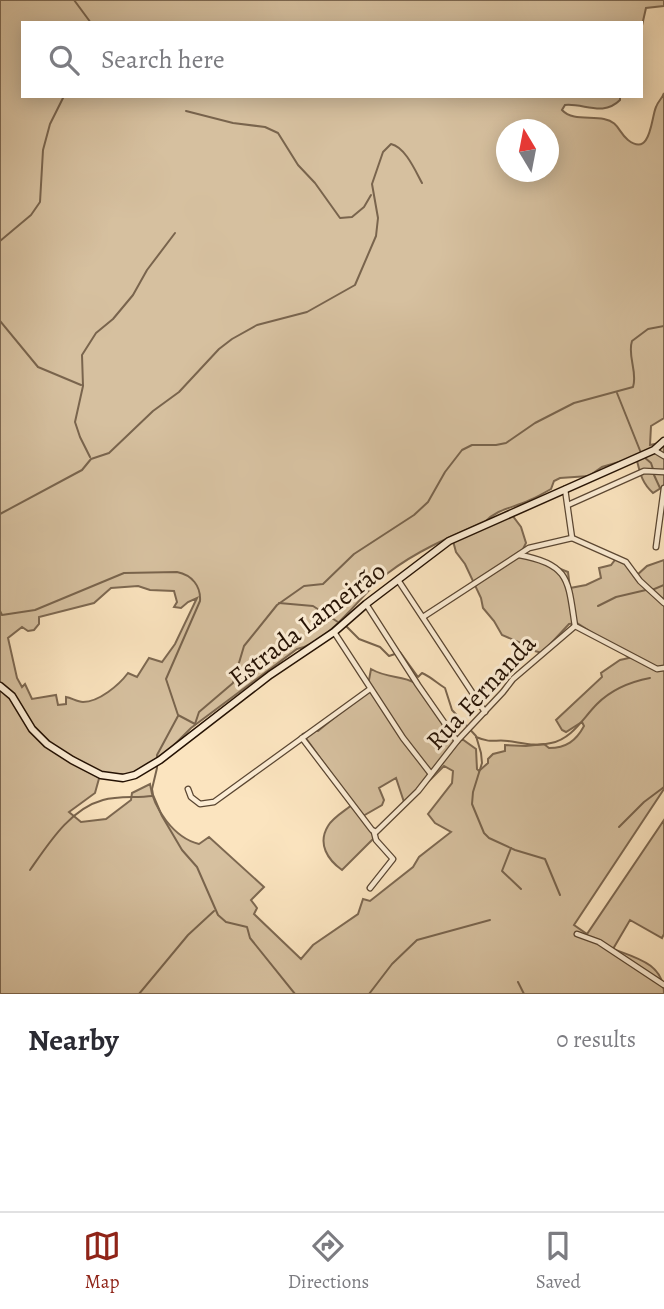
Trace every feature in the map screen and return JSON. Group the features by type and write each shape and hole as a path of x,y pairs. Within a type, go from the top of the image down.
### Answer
{"street":[{"path":"660,446 664,456"},
{"name":"Estrada Lameirão","path":"0,686 12,696 32,729 47,744 101,775 123,778 135,775 160,760 260,683 334,632 366,604 449,541 660,446"},
{"path":"568,505 644,471 664,472"},
{"path":"565,488 572,538"},
{"path":"656,547 664,488"},
{"path":"423,617 536,545 572,538 626,562 640,582 664,603"},
{"path":"519,555 540,561 562,572 568,583 575,626 657,668 664,668"},
{"path":"398,580 485,712"},
{"path":"366,604 457,741"},
{"name":"Rua Fernanda","path":"377,831 431,774 513,679 575,626"},
{"path":"334,632 409,747 431,774"},
{"path":"188,789 191,797 200,804 212,803 370,689"},
{"path":"302,738 377,831 376,840 393,859 370,888"},
{"path":"577,934 599,942 664,985"}],"shaded area":[{"path":"0,0 664,0 664,6 646,8 643,21 21,21 21,98 620,98 607,108 565,105 562,110 576,117 609,120 628,140 641,144 649,134 656,107 664,93 664,418 651,426 650,445 664,442 664,486 653,493 649,489 636,457 602,467 589,476 560,478 554,481 551,489 540,495 501,511 485,522 423,551 377,582 322,637 297,649 191,728 160,759 130,774 100,775 95,793 69,812 81,822 106,819 131,800 132,793 150,784 155,803 173,829 199,844 209,837 264,887 251,900 257,908 254,914 301,959 313,945 358,914 363,899 370,901 451,832 435,823 428,814 452,783 453,771 444,766 405,805 396,778 379,788 384,800 382,805 363,816 375,837 342,870 326,851 324,839 328,826 353,804 303,734 312,730 318,731 367,691 371,669 415,683 456,743 462,739 476,749 479,771 493,754 505,751 505,745 544,744 549,748 570,743 584,726 582,722 566,732 556,720 602,677 601,673 620,660 629,658 577,623 569,624 542,653 502,635 483,608 481,598 465,564 456,552 453,541 512,515 521,527 526,543 521,553 568,572 570,588 601,578 599,568 611,565 618,556 637,575 647,566 664,560 664,789 574,925 587,934 664,820 664,934 662,938 630,920 613,949 648,964 663,984 664,994 0,994","holes":["138,586 150,590 174,591 177,602 174,607 181,608 197,598 175,644 162,662 149,658 137,677 128,673 108,692 89,701 81,702 66,697 66,704 58,705 56,695 32,699 25,684 22,687 17,678 8,638 22,627 28,631 34,630 39,624 39,617 94,603 111,588"]}],"waterway":[{"path":"74,0 90,21"},
{"path":"0,241 31,215 40,202 43,150 50,124 63,98"},
{"path":"186,111 233,123 265,127 278,133 298,165 315,183 340,218 352,217 364,207 371,195"},
{"path":"0,514 82,470 91,459 109,453 153,411 179,392 219,349 232,339 257,325 307,312 355,285 376,236 378,218 372,184 383,152 391,144 405,154 422,183"},
{"path":"90,457 75,422 83,386 82,355 96,333 113,319 133,295 147,270 175,233"},
{"path":"0,321 38,367 81,385"},
{"path":"0,611 2,615 35,610 124,573 177,572 187,576 197,586 200,601 166,679 178,715 195,724 199,712 233,683 244,646 277,605 304,586 323,584 354,554 414,515 428,502 445,472 462,450 472,445 506,443 535,423 574,403 633,387 632,341 648,329 664,326"},
{"path":"617,393 641,453"},
{"path":"644,457 653,469"},
{"path":"654,475 660,488"},
{"path":"652,590 664,585"},
{"path":"598,606 616,597 646,590"},
{"path":"279,603 313,606 341,624"},
{"path":"346,626 359,639 380,647 389,656 395,654"},
{"path":"400,652 418,677 422,673 445,688 452,710 476,736 482,763 472,804 484,833 515,850 545,859 560,895"},
{"path":"476,737 535,745 558,741 571,733 609,694 628,684 650,678"},
{"path":"178,716 157,755 153,795 182,850 197,867 218,915 226,922 247,927 250,938 295,994"},
{"path":"619,827 664,787"},
{"path":"30,870 61,828 91,804 109,799 152,796"},
{"path":"511,848 502,871 521,889"},
{"path":"139,994 188,935 214,911"},
{"path":"369,994 392,964 417,940 490,920"},
{"path":"518,982 524,994"}]}
